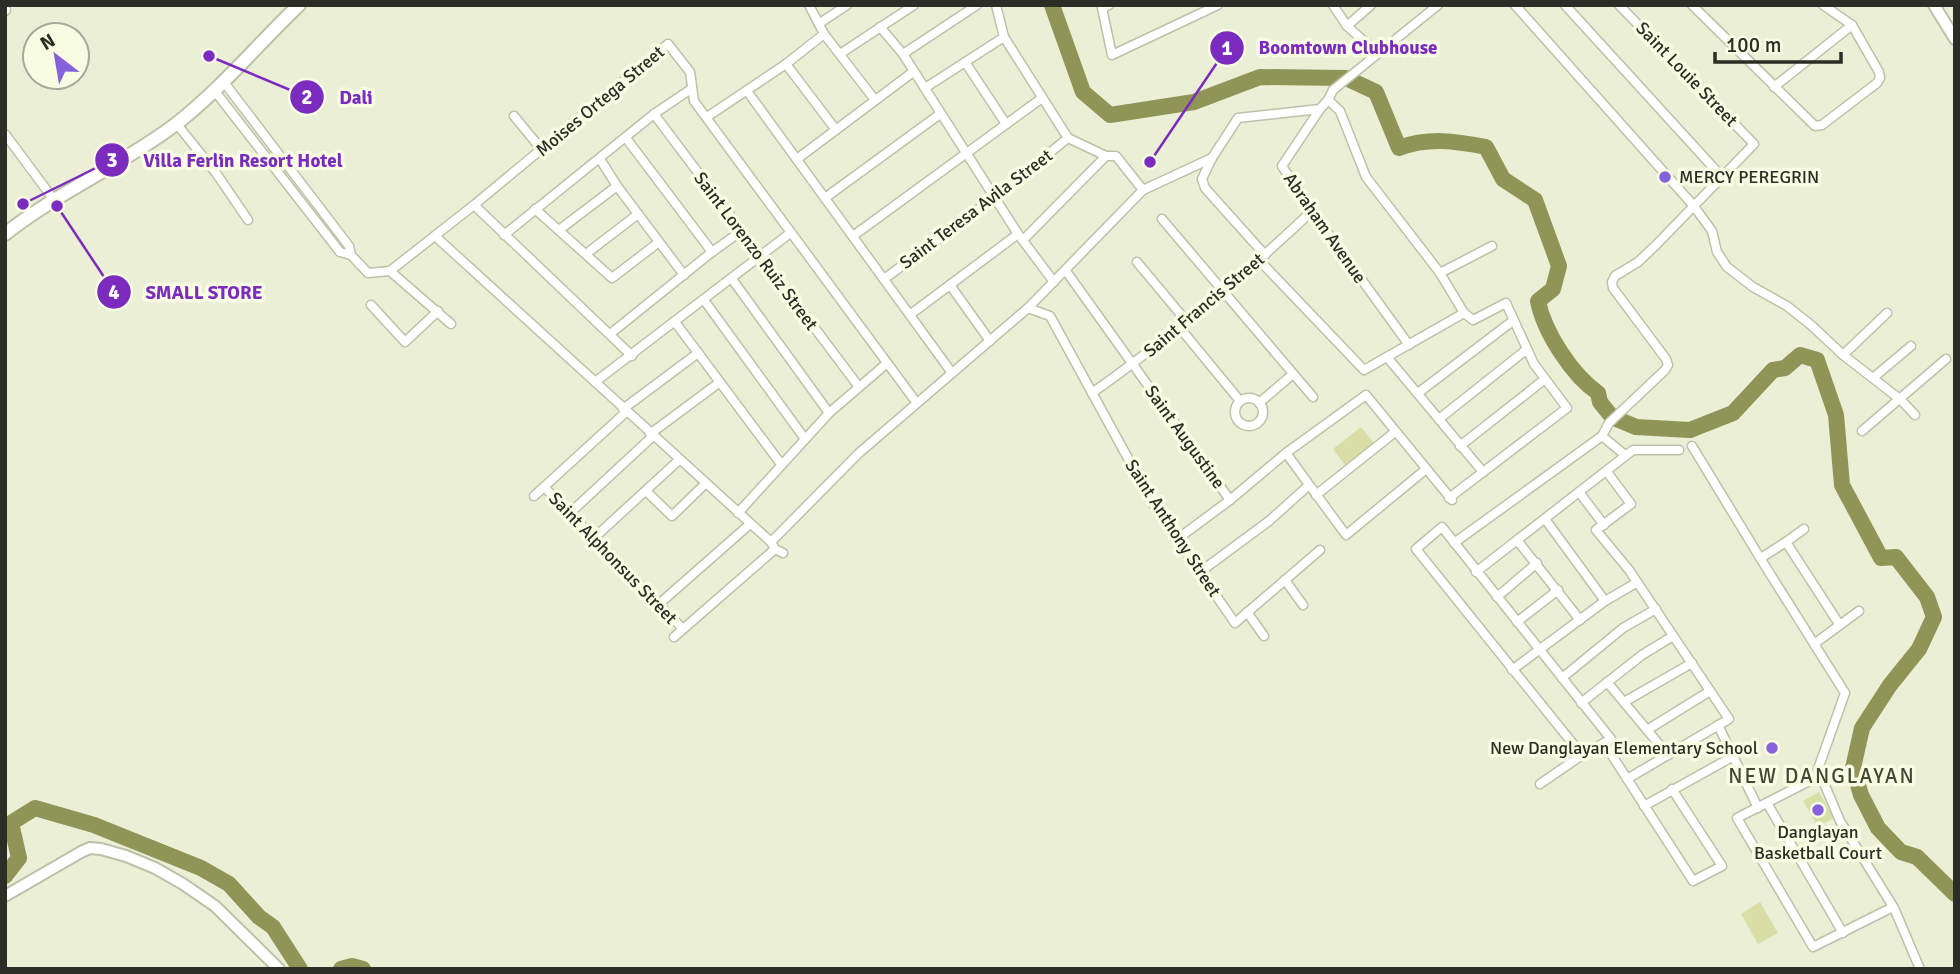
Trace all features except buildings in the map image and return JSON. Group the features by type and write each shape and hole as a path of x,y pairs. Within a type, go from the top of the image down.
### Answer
{"main road":[{"path":"5,234 177,123 299,5"}],"street":[{"path":"809,5 824,34 875,100"},
{"path":"820,23 847,5"},
{"path":"840,54 914,5"},
{"path":"903,54 977,5"},
{"path":"996,5 1004,37 1068,138 1106,156 1116,156 1143,190"},
{"path":"1109,5 1102,8 1112,55 1218,5"},
{"path":"1333,5 1347,26 1377,53"},
{"path":"1347,26 1371,5"},
{"path":"1438,5 1346,78 1333,90 1320,109 1238,118 1202,179 1205,188 1262,258 1364,370 1464,313"},
{"path":"1528,5 1518,8 1693,205 1712,231 1717,253 1727,267 1753,287 1787,306 1843,355 1901,400 1915,415"},
{"path":"1454,543 1602,436 1609,423 1665,370 1668,365 1613,288 1612,282 1615,276 1638,262 1656,245 1722,177 1565,5"},
{"name":"Saint Louie Street","path":"1619,5 1754,144 1722,177"},
{"path":"1692,5 1815,127 1822,125 1880,78 1852,25 1823,5"},
{"path":"1699,12 1706,5"},
{"path":"1934,5 1955,39"},
{"path":"1774,87 1852,25"},
{"path":"880,27 903,54 1021,237 1054,282"},
{"path":"706,117 786,64 824,34"},
{"path":"925,88 1004,37"},
{"name":"Moises Ortega Street","path":"390,271 542,150 668,44 690,72 694,101 789,234 916,402"},
{"path":"965,62 1006,124"},
{"path":"786,64 836,130"},
{"path":"797,159 913,72"},
{"path":"219,85 349,246 351,255 368,274 390,271 451,324"},
{"path":"504,235 654,114 691,89"},
{"path":"747,91 952,373"},
{"path":"853,236 1042,98"},
{"path":"1176,540 1230,500 1286,453 1366,395 1451,500 1567,408 1526,350 1506,303 1474,320 1464,313 1440,273 1366,177 1340,111 1328,100"},
{"name":"Abraham Avenue","path":"1320,109 1282,166 1409,345"},
{"name":"Saint Lorenzo Ruiz Street","path":"654,114 859,387"},
{"path":"825,198 940,114"},
{"path":"514,116 542,150"},
{"path":"177,123 248,220"},
{"path":"5,135 54,200"},
{"path":"626,138 712,251"},
{"name":"Saint Teresa Avila Street","path":"884,279 995,197 1068,138"},
{"path":"911,314 1021,237 1106,156"},
{"path":"674,637 776,548 859,453 1028,308 1143,190 1212,158"},
{"path":"600,159 684,275"},
{"path":"559,230 617,186"},
{"path":"474,205 632,356"},
{"path":"535,209 612,278 659,242"},
{"name":"Saint Francis Street","path":"1092,393 1223,293 1312,211"},
{"path":"586,254 638,214"},
{"path":"1162,219 1313,397"},
{"path":"610,334 712,251 740,232"},
{"path":"595,382 789,234"},
{"path":"435,236 776,548"},
{"path":"1440,273 1492,246"},
{"path":"1137,262 1240,401"},
{"name":"Saint Augustine","path":"1066,271 1230,500"},
{"path":"732,279 829,413"},
{"path":"950,285 990,341"},
{"path":"704,300 805,439"},
{"path":"371,305 405,342 438,311"},
{"name":"Saint Anthony Street","path":"1028,308 1050,316 1153,505 1235,623 1247,612"},
{"path":"1843,355 1887,313"},
{"path":"1418,393 1514,320"},
{"path":"675,322 781,464"},
{"path":"1873,378 1911,346"},
{"path":"1439,419 1526,350"},
{"path":"534,496 625,410 698,353"},
{"path":"1387,356 1483,472"},
{"path":"1862,431 1946,359"},
{"path":"737,513 829,413 886,364"},
{"path":"1259,403 1293,374"},
{"path":"1460,446 1545,379"},
{"path":"570,513 652,435 719,382"},
{"path":"1250,398 1259,403 1262,408 1261,418 1247,426 1238,421 1235,411 1240,401 1250,398"},
{"path":"1316,495 1395,432"},
{"path":"1602,436 1625,455"},
{"path":"1692,446 1845,693 1818,769 1840,821 1893,907 1920,969"},
{"path":"1476,572 1633,450 1679,450"},
{"path":"1286,453 1346,535 1425,470"},
{"path":"594,538 680,460"},
{"path":"1607,472 1631,504 1596,530 1629,570 1728,719 1627,779"},
{"path":"647,492 672,516 705,484"},
{"path":"1199,572 1269,521 1308,486"},
{"name":"Saint Alphonsus Street","path":"544,487 683,629"},
{"path":"1579,492 1604,525"},
{"path":"1545,519 1605,601"},
{"path":"659,604 750,524"},
{"path":"1540,784 1611,739 1442,527 1416,549 1582,755"},
{"path":"1761,558 1804,530"},
{"path":"1517,540 1580,620"},
{"path":"1786,542 1839,624"},
{"path":"1264,636 1247,612 1320,550"},
{"path":"1497,597 1537,563"},
{"path":"1285,580 1303,605"},
{"path":"1512,670 1605,601 1636,583"},
{"path":"1517,622 1558,590"},
{"path":"1562,678 1623,628 1656,609"},
{"path":"1814,644 1859,611"},
{"path":"1581,703 1642,655 1673,636"},
{"path":"1624,702 1692,663"},
{"path":"1607,682 1668,755"},
{"path":"1647,730 1710,691"},
{"path":"1718,725 1758,808"},
{"path":"1604,743 1693,881 1722,866 1672,789"},
{"path":"1644,806 1732,757"},
{"path":"1821,775 1737,818 1812,947 1893,907"},
{"path":"1767,803 1843,933"},
{"path":"5,896 81,852 90,848 101,849 155,868 203,897 278,969"}],"green space":[{"path":"1361,427 1374,443 1345,465 1333,449"},
{"name":"Danglayan Basketball Court","path":"1819,792 1834,818 1818,827 1803,801"},
{"path":"1760,902 1778,933 1758,944 1741,914"}],"waterway":[{"path":"1052,5 1083,92 1110,115 1194,102 1260,77 1346,78 1376,92 1399,148 1421,142 1442,141 1486,147 1503,179 1535,200 1559,266 1553,289 1538,301 1541,313 1560,352 1578,375 1598,393 1600,402 1612,417 1636,427 1690,430 1733,413 1773,370 1785,368 1800,355 1817,360 1836,415 1842,485 1881,558 1896,557 1927,597 1934,617 1919,649 1890,685 1862,728 1853,768 1861,795 1878,828 1901,852 1917,857 1955,894"},
{"path":"5,876 19,858 11,823 35,808 94,825 201,868 229,884 259,917 273,927 300,969"},
{"path":"341,969 352,966 363,969"}],"place":[{"name":"Dali","path":"209,56"},
{"name":"Boomtown Clubhouse","path":"1150,162"},
{"name":"MERCY PEREGRIN","path":"1665,177"},
{"name":"Villa Ferlin Resort Hotel","path":"23,204"},
{"name":"SMALL STORE","path":"57,206"},
{"name":"New Danglayan Elementary School","path":"1772,748"},
{"name":"Danglayan Basketball Court","path":"1818,810"}],"district":[{"name":"NEW DANGLAYAN","path":"1822,776"}]}
